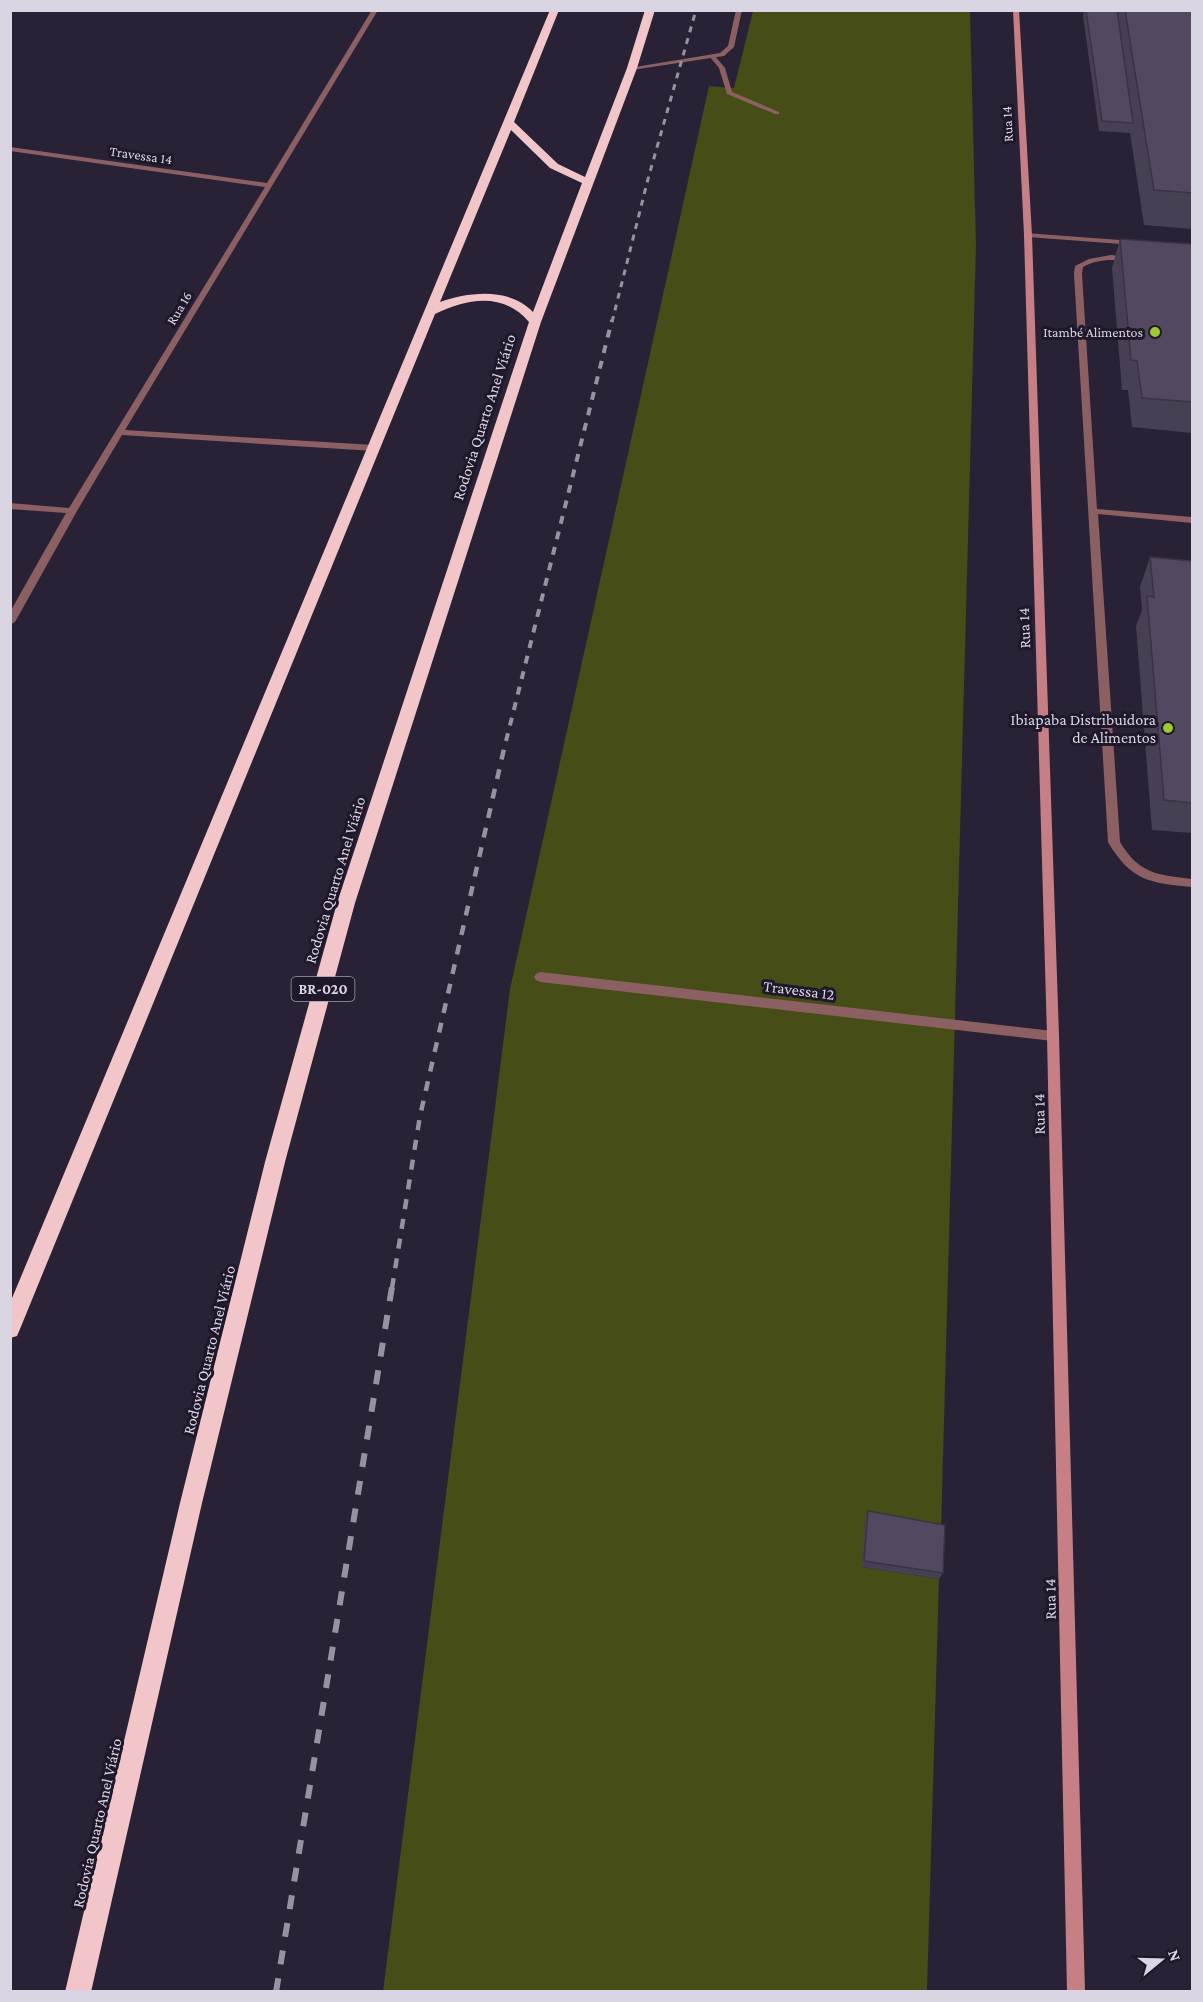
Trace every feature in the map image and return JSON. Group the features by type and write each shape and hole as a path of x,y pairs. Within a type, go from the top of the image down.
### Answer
{"highway":[{"path":"10,1329 510,124 555,10"},
{"name":"Rodovia Quarto Anel Viário","path":"78,1992 191,1503 275,1162 346,903 535,322 632,68 650,10"},
{"path":"510,124 554,166 588,182"},
{"path":"432,311 440,305 465,298 491,298 504,300 524,309 535,322"}],"main road":[{"name":"Rua 14","path":"1016,10 1029,235 1053,1036 1076,1992"}],"street":[{"name":"Rua 16","path":"10,622 72,512 375,10"},
{"path":"632,68 722,55 731,47 739,10"},
{"path":"713,57 722,68 729,93 777,113"},
{"name":"Travessa 14","path":"10,149 268,185"},
{"path":"1029,235 1146,243"},
{"path":"1147,260 1113,257 1091,259 1079,266 1114,842 1121,856 1132,868 1152,879 1192,883"},
{"path":"120,432 374,448"},
{"path":"10,506 72,512"},
{"path":"1094,510 1192,520"},
{"name":"Travessa 12","path":"540,977 1053,1036"}],"green space":[{"path":"753,11 970,11 976,245 941,1532 862,1567 939,1579 927,1991 383,1992 510,989 709,86 734,88"}],"building":[{"path":"1086,10 1117,10 1133,123 1102,121"},
{"path":"1125,10 1192,10 1192,193 1154,190"},
{"name":"Itambé Alimentos","path":"1120,239 1192,244 1192,402 1142,398 1137,361 1131,360"},
{"name":"Ibiapaba Distribuidora de Alimentos","path":"1150,557 1192,561 1192,803 1164,800 1147,596 1154,597"},
{"path":"868,1511 945,1525 943,1573 864,1561"}],"railway":[{"path":"612,322 648,179 696,10"},
{"path":"506,741 612,320"},
{"path":"392,1288 420,1116 506,740"},
{"path":"276,1992 392,1287"}],"place":[{"name":"Itambé Alimentos","path":"1155,332"},
{"name":"Ibiapaba Distribuidora de Alimentos","path":"1168,728"}]}
